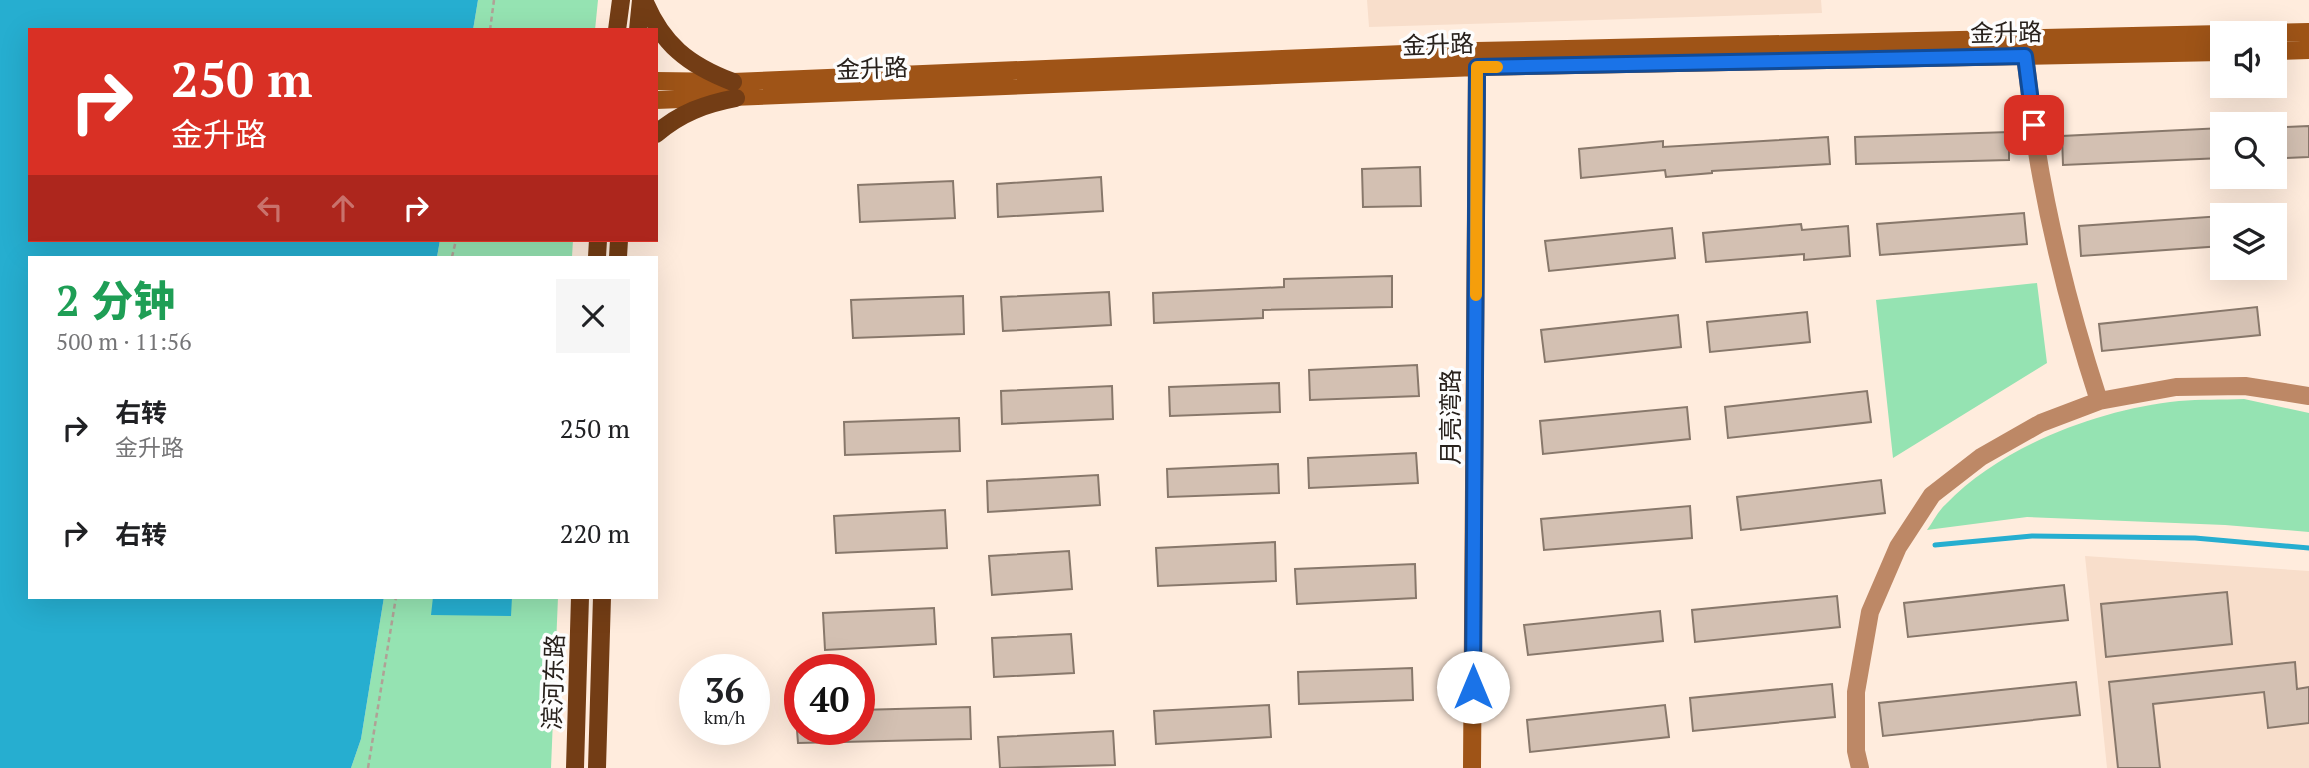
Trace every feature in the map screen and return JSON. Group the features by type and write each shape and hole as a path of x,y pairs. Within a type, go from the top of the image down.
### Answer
{"main road":[{"path":"617,28 621,0"},
{"path":"638,28 643,0"},
{"path":"643,0 666,40 685,58 734,90 711,103 688,111 658,133"},
{"path":"2287,33 2309,32"},
{"name":"金升路","path":"658,100 734,90 1477,51 2210,34"},
{"path":"2287,51 2309,50"},
{"name":"金升路","path":"658,82 734,90 1477,67 2210,52"},
{"name":"月亮湾路","path":"1472,768 1477,67"},
{"name":"滨河东路","path":"575,768 580,599"},
{"name":"滨河东路","path":"597,768 602,599"}],"street":[{"path":"2025,56 2036,148 2063,274 2078,337 2099,401"},
{"path":"1860,768 1856,751 1856,692 1870,612 1898,547 1932,495 1981,457 2041,423 2099,401 2176,387 2245,386 2309,396"}],"path":[{"path":"490,28 494,0"},
{"path":"368,768 397,599"}],"shaded area":[{"path":"1367,0 1821,0 1822,13 1369,27"},
{"path":"2085,556 2309,571 2309,768 2107,768"}],"green space":[{"path":"478,0 598,0 595,28 473,28"},
{"path":"440,242 573,242 572,256 437,256"},
{"path":"2037,283 2047,363 1893,458 1876,300"},
{"path":"2244,399 2309,413 2309,532 2225,525 2027,517 1927,530 1943,507 1969,483 2023,448 2054,434 2117,412 2148,405 2187,400"},
{"path":"384,599 558,599 551,768 351,768 361,739"}],"water":[{"path":"0,0 478,0 473,28 28,28 28,242 440,242 437,256 28,256 28,599 384,599 361,739 351,768 0,768"},
{"path":"433,599 512,599 511,616 431,615"}],"building":[{"path":"2309,126 2309,157 2287,158 2287,127"},
{"path":"2210,129 2210,159 2063,165 2062,136"},
{"path":"2009,132 2009,160 1856,164 1855,137"},
{"path":"1828,137 1830,164 1712,171 1666,177 1665,170 1581,178 1579,149 1663,141 1663,147"},
{"path":"1420,167 1421,206 1363,207 1362,169"},
{"path":"1101,177 1103,211 998,217 997,184"},
{"path":"953,181 955,218 860,222 858,185"},
{"path":"2024,213 2027,244 1880,255 1877,224"},
{"path":"2210,217 2210,247 2081,256 2079,226"},
{"path":"1801,224 1802,230 1848,226 1850,256 1804,260 1804,254 1706,262 1703,233"},
{"path":"1672,228 1675,258 1549,271 1545,241"},
{"path":"1392,276 1392,307 1263,310 1263,318 1154,323 1153,293 1284,287 1284,279"},
{"path":"1109,292 1111,325 1003,331 1001,297"},
{"path":"963,296 964,334 853,338 851,300"},
{"path":"2257,307 2260,335 2102,351 2099,324"},
{"path":"1807,312 1810,342 1710,352 1707,322"},
{"path":"1678,315 1681,347 1545,362 1541,330"},
{"path":"1417,365 1419,396 1310,400 1309,370"},
{"path":"1279,383 1280,412 1170,416 1169,387"},
{"path":"1112,386 1113,419 1002,424 1001,391"},
{"path":"1867,391 1871,422 1728,438 1725,407"},
{"path":"1687,407 1690,439 1543,454 1540,421"},
{"path":"959,418 960,451 845,455 844,422"},
{"path":"1416,453 1418,483 1309,488 1308,458"},
{"path":"1278,464 1279,493 1168,497 1167,469"},
{"path":"1098,475 1100,505 988,512 987,481"},
{"path":"1881,480 1885,513 1741,530 1737,497"},
{"path":"1690,506 1692,538 1544,550 1541,519"},
{"path":"945,510 947,548 836,553 834,516"},
{"path":"1275,542 1276,581 1158,586 1156,548"},
{"path":"1069,551 1072,589 992,595 989,556"},
{"path":"1415,564 1416,598 1297,604 1295,569"},
{"path":"2064,585 2068,620 1908,637 1904,603"},
{"path":"2227,592 2232,644 2106,657 2101,604"},
{"path":"1837,596 1840,627 1695,642 1692,610"},
{"path":"934,608 936,644 825,650 823,613"},
{"path":"1660,611 1663,641 1528,655 1524,625"},
{"path":"1071,634 1074,673 994,677 992,638"},
{"path":"2295,662 2297,689 2309,687 2309,723 2268,728 2264,692 2153,704 2160,768 2118,768 2109,682"},
{"path":"1412,668 1413,700 1299,704 1298,672"},
{"path":"2076,682 2080,715 1883,736 1879,703"},
{"path":"1832,684 1835,717 1693,731 1690,698"},
{"path":"1269,705 1271,737 1156,744 1154,711"},
{"path":"1665,705 1669,737 1530,752 1527,720"},
{"path":"970,707 971,739 875,741 875,710"},
{"path":"1113,731 1115,765 1000,768 998,737"}],"waterway":[{"path":"1935,545 2032,536 2195,538 2309,548"}],"slow traffic":[{"path":"1476,295 1477,67 1497,67"}],"route":[{"path":"1473,687 1477,67 2025,56 2034,125"}]}
